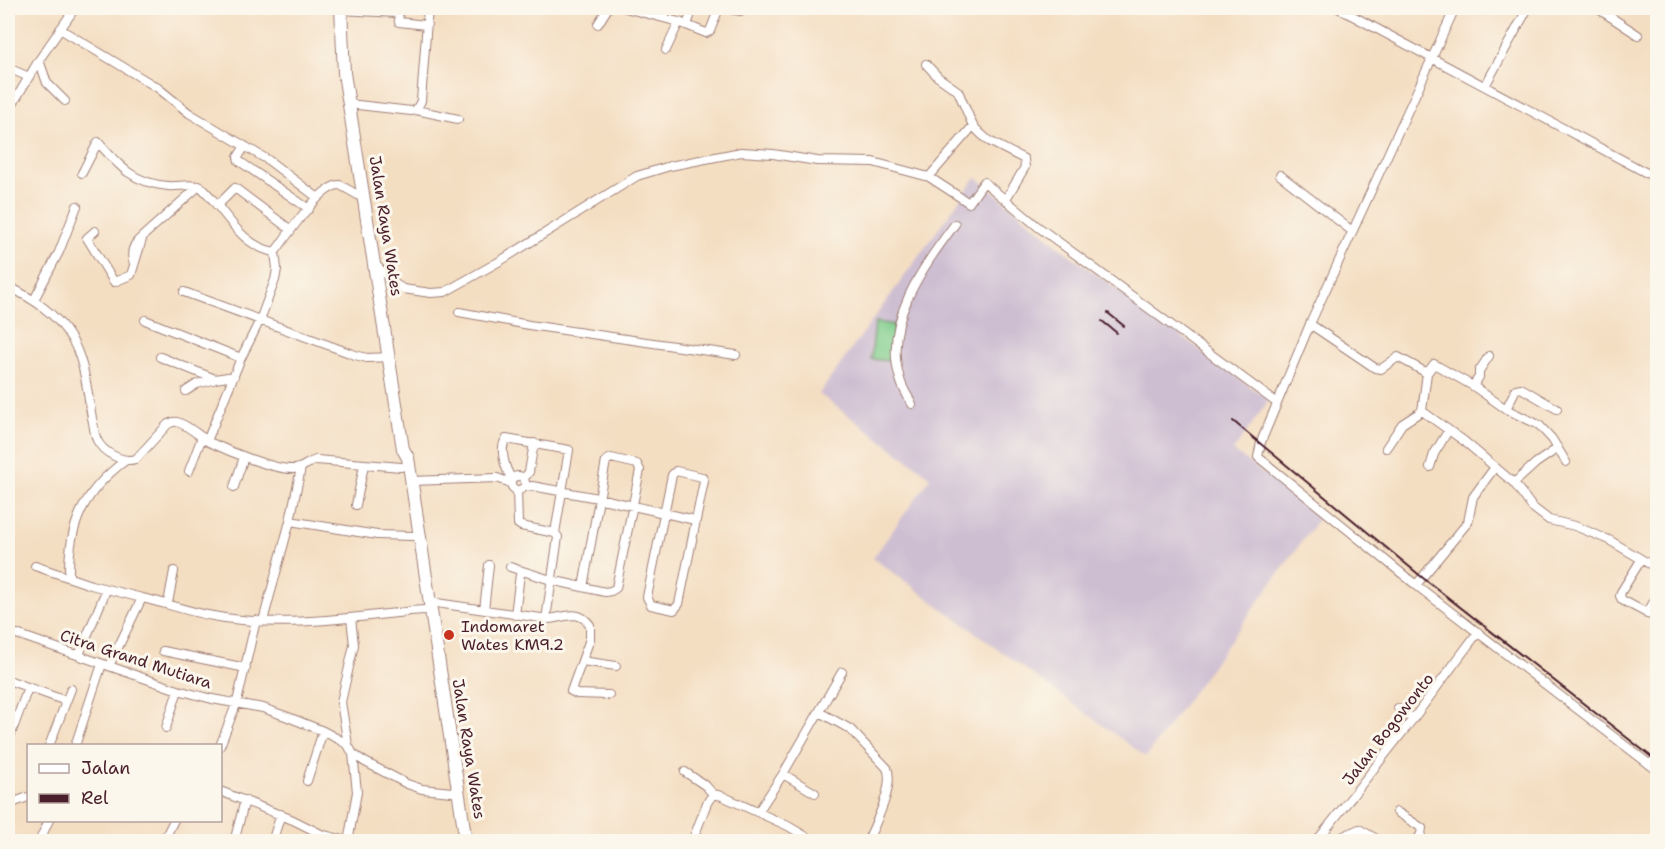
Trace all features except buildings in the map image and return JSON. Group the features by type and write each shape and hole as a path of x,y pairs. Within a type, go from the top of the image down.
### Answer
{"highway":[{"name":"Jalan Raya Wates","path":"341,8 344,73 390,357 403,449 401,467 427,606 466,842"},
{"name":"Jalan Raya Wates","path":"403,449 408,458 460,842"}],"street":[{"path":"8,112 74,8"},
{"path":"341,8 398,13 399,22 426,25"},
{"path":"416,110 422,101 428,8"},
{"path":"598,24 608,8"},
{"path":"625,8 664,17 706,33 709,33 719,8"},
{"path":"664,17 667,8"},
{"path":"666,50 693,8"},
{"path":"724,8 740,11 746,8"},
{"path":"1338,8 1658,179"},
{"path":"1455,8 1275,402 1261,442 1258,459 1416,585 1658,771"},
{"path":"1485,86 1528,8"},
{"path":"1597,8 1638,35"},
{"path":"60,29 158,88 194,117 245,146 318,198"},
{"path":"39,60 47,83 64,101"},
{"path":"926,64 938,77 958,92 973,126 989,141 1024,159 1025,167 1006,199"},
{"path":"8,68 29,77"},
{"path":"349,104 416,110 458,119"},
{"path":"929,177 973,126"},
{"path":"91,134 123,170 134,177 159,185 199,186 242,234 275,252"},
{"path":"82,173 98,142"},
{"path":"245,146 238,157 239,161 309,209"},
{"path":"374,263 403,289 431,293 445,292 638,176 670,165 741,152 773,153 817,161 873,162 929,177 969,202 984,182 1037,226 1275,402"},
{"path":"1280,175 1352,231"},
{"path":"189,471 260,320 275,280 277,269 275,252 318,198 330,187 337,185 365,199"},
{"path":"96,231 87,238 114,282 130,277 135,266 132,257 133,247 199,186"},
{"path":"217,206 235,188 291,230"},
{"path":"34,300 59,252 78,206"},
{"path":"912,404 903,388 897,368 896,343 900,316 935,251 956,224"},
{"path":"8,285 50,311 60,322 77,350 96,439 106,450 126,459 136,459 171,422 180,424 205,439 244,457 288,469 301,468 316,460 401,467"},
{"path":"184,292 355,355 367,358 390,357"},
{"path":"459,312 529,325 736,355"},
{"path":"146,320 242,358"},
{"path":"1311,324 1375,368 1381,369 1398,357 1427,373"},
{"path":"1473,386 1489,356"},
{"path":"160,357 215,379"},
{"path":"1386,448 1402,424 1422,411 1427,373 1434,364 1473,386 1506,409 1539,425 1552,439 1566,462"},
{"path":"186,391 197,384 234,376"},
{"path":"1506,409 1516,389 1521,388 1557,409"},
{"path":"1422,411 1464,441 1514,483 1532,507 1551,521 1575,526 1609,540 1658,569"},
{"path":"1430,467 1434,454 1448,431"},
{"path":"546,619 558,537 555,533 569,450 508,438 504,440 502,446 507,470 518,483 518,524 555,533"},
{"path":"518,483 529,472 534,443"},
{"path":"1514,483 1536,463 1558,448"},
{"path":"234,487 244,457"},
{"path":"510,567 551,580 583,587 608,592 616,588 639,466 611,458 606,461 583,587"},
{"path":"69,577 69,550 75,520 95,488 126,459"},
{"path":"356,505 364,465"},
{"path":"1416,585 1468,522 1473,497 1495,467"},
{"path":"221,744 237,702 290,521 301,468"},
{"path":"676,471 704,478 695,520 679,606 674,610 651,605 647,597 672,475 676,471"},
{"path":"411,481 496,478 695,520"},
{"path":"290,521 377,535 413,536"},
{"path":"1641,560 1620,596 1622,600 1658,620"},
{"path":"484,610 489,565"},
{"path":"35,566 91,585 168,603 210,616 260,621 317,621 351,618 408,612 427,606 484,610 546,619 575,614 588,621 591,635 571,691 577,694 609,695"},
{"path":"168,603 174,571"},
{"path":"515,615 520,574"},
{"path":"79,655 105,593"},
{"path":"1647,614 1658,594"},
{"path":"77,744 105,665 142,598"},
{"path":"222,792 280,814 321,834 349,841 357,792 353,754 348,745 341,702 354,645 351,618"},
{"name":"Citra Grand Mutiara","path":"8,631 178,690 263,708 323,731 348,745"},
{"name":"Jalan Bogowonto","path":"1316,842 1478,632"},
{"path":"163,651 246,668"},
{"path":"582,661 616,666"},
{"path":"758,812 783,774 842,672"},
{"path":"8,680 66,701"},
{"path":"8,742 28,688"},
{"path":"54,741 71,689"},
{"path":"166,728 178,690"},
{"path":"1398,708 1413,719"},
{"path":"819,712 850,729 890,773 882,805 867,842"},
{"path":"307,781 323,731"},
{"path":"353,754 407,784 422,789 452,792"},
{"path":"1650,765 1658,755"},
{"path":"685,772 706,786 713,794 801,832 815,842"},
{"path":"783,774 814,793"},
{"path":"692,842 707,803 713,794"},
{"path":"12,803 27,797"},
{"path":"234,842 245,800"},
{"path":"1397,812 1421,827 1421,834 1416,842"},
{"path":"272,842 280,814"},
{"path":"39,842 48,822"},
{"path":"163,842 173,822"},
{"path":"1324,832 1339,840 1359,829 1382,842"}],"shaded area":[{"path":"976,177 1066,252 1269,400 1233,451 1321,515 1146,757 873,558 931,477 819,394"}],"green space":[{"path":"875,322 895,325 890,361 871,359"}],"railway":[{"path":"1108,313 1124,326"},
{"path":"1102,321 1117,333"},
{"path":"1233,421 1423,578 1658,762"}],"place":[{"name":"Indomaret Wates KM9.2","path":"449,635"}]}
